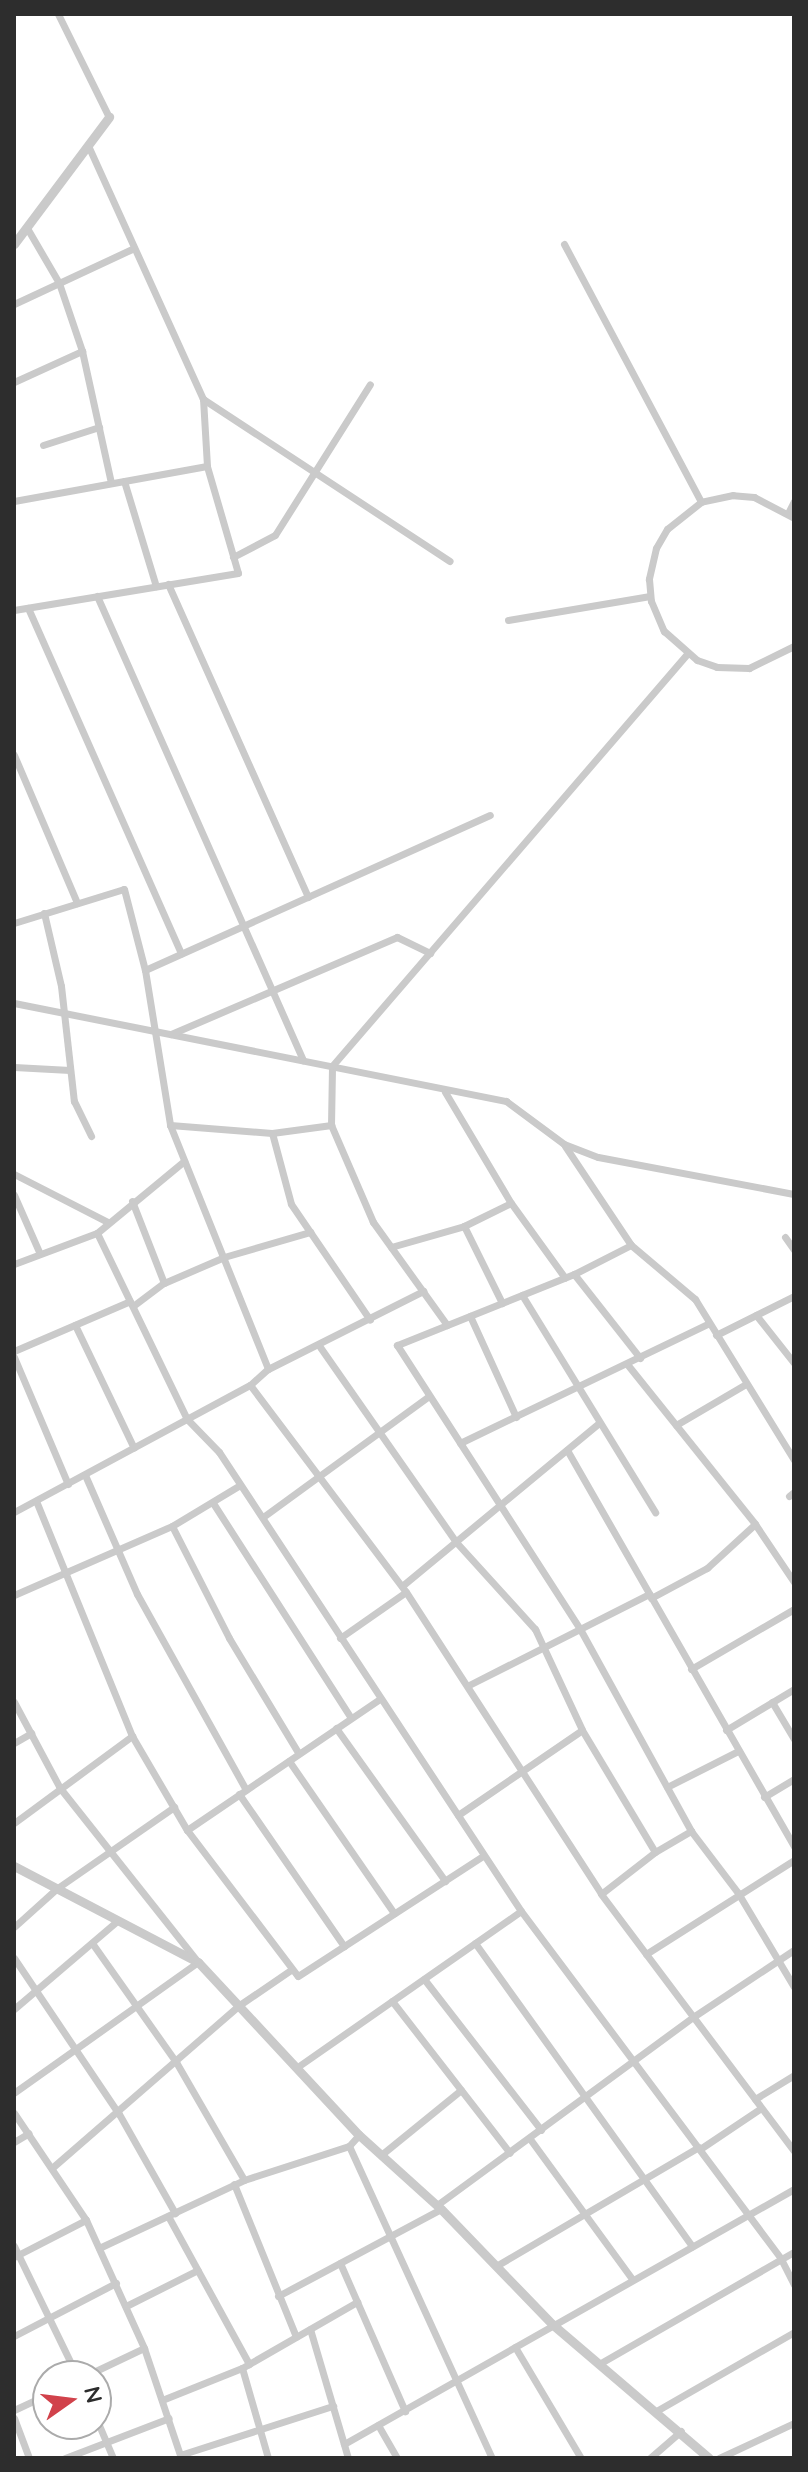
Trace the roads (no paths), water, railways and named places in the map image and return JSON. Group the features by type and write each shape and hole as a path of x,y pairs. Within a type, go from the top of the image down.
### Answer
{"street":[{"path":"16,236 27,228 109,117 58,14"},
{"path":"14,610 238,573 207,466 203,399 88,145"},
{"path":"27,228 59,283 82,351 111,483"},
{"path":"564,244 701,502"},
{"path":"14,304 134,248"},
{"path":"14,382 82,351"},
{"path":"233,557 275,535 370,384"},
{"path":"203,399 450,561"},
{"path":"43,445 99,427"},
{"path":"14,501 207,466"},
{"path":"124,481 156,586"},
{"path":"794,501 791,516 744,496 701,502 674,521 661,538 650,568 650,596 664,631 687,654 717,667 739,669 770,662 794,646"},
{"path":"168,584 308,897"},
{"path":"97,596 303,1060"},
{"path":"508,620 650,596"},
{"path":"28,608 181,954"},
{"path":"447,1325 373,1222 331,1125 332,1066 687,654"},
{"path":"14,755 77,903"},
{"path":"145,970 490,815"},
{"path":"14,923 124,889 145,970 170,1125 268,1369"},
{"path":"44,913 64,1013 74,1101 91,1136"},
{"path":"171,1034 397,937 430,953"},
{"path":"14,1003 303,1060 445,1092 506,1101 564,1144 598,1157 794,1194"},
{"path":"14,1067 70,1070"},
{"path":"445,1092 511,1203 565,1278"},
{"path":"170,1125 272,1133 331,1125"},
{"path":"272,1133 291,1204 370,1320"},
{"path":"564,1144 631,1245 695,1299 794,1460"},
{"path":"14,1264 97,1233 184,1161"},
{"path":"14,1174 108,1222"},
{"path":"14,1195 40,1254"},
{"path":"132,1201 164,1283"},
{"path":"391,1247 464,1226 511,1203"},
{"path":"464,1226 502,1303"},
{"path":"68,1484 14,1354 75,1325 131,1304 164,1283 224,1257 310,1232"},
{"path":"97,1233 187,1419 219,1452 378,1700 521,1911 700,2148 781,2259 794,2285"},
{"path":"785,1237 794,1250"},
{"path":"631,1245 565,1278 397,1345 580,1629 691,1831 738,1893 794,1987"},
{"path":"574,1274 640,1358"},
{"path":"14,1500 16,1510 36,1501 250,1385 268,1369 320,1347 423,1291"},
{"path":"522,1295 576,1388 655,1512"},
{"path":"716,1335 794,1296"},
{"path":"756,1315 794,1363"},
{"path":"470,1316 516,1417"},
{"path":"460,1443 709,1323"},
{"path":"75,1325 134,1448"},
{"path":"320,1347 456,1542 535,1629 582,1730 655,1852"},
{"path":"627,1364 755,1524 794,1582"},
{"path":"676,1425 746,1384"},
{"path":"250,1385 315,1476 404,1589 469,1685 601,1894 794,2151"},
{"path":"263,1517 377,1429 429,1396"},
{"path":"340,1638 404,1589 599,1423"},
{"path":"567,1450 794,1847"},
{"path":"85,1475 137,1594 242,1792 344,1946"},
{"path":"14,1595 172,1526 240,1485"},
{"path":"36,1501 62,1572 132,1736 187,1830 298,1976 483,1856"},
{"path":"213,1503 351,1718"},
{"path":"469,1685 707,1568 755,1524"},
{"path":"172,1526 229,1638 299,1754"},
{"path":"691,1669 794,1609"},
{"path":"726,1730 794,1689"},
{"path":"187,1830 378,1700"},
{"path":"14,1702 60,1788 109,1853 238,2006 359,2135 439,2207 552,2324 658,2410 709,2458"},
{"path":"772,1702 794,1739"},
{"path":"336,1728 445,1881"},
{"path":"458,1815 582,1730"},
{"path":"14,1743 31,1733"},
{"path":"14,1823 132,1736"},
{"path":"667,1787 738,1751"},
{"path":"289,1761 394,1913"},
{"path":"764,1797 794,1779"},
{"path":"14,1927 56,1889 174,1807"},
{"path":"601,1894 655,1852 691,1831"},
{"path":"646,1954 794,1860"},
{"path":"14,1866 198,1962"},
{"path":"296,2068 521,1911"},
{"path":"14,2009 117,1921"},
{"path":"92,1943 176,2062 244,2180"},
{"path":"475,1943 692,2246"},
{"path":"278,2296 439,2207 693,2017 794,1950"},
{"path":"14,1958 119,2114 171,2214 245,2366 268,2458"},
{"path":"14,2093 198,1962"},
{"path":"53,2167 119,2114 238,2006 292,1969"},
{"path":"424,1979 541,2130"},
{"path":"392,2001 510,2153"},
{"path":"755,2099 794,2075"},
{"path":"381,2155 461,2090"},
{"path":"496,2266 646,2182 761,2108"},
{"path":"14,2113 86,2220 144,2348 180,2456 333,2406"},
{"path":"14,2142 29,2133"},
{"path":"99,2248 234,2184 349,2146 359,2135"},
{"path":"530,2139 632,2279"},
{"path":"349,2146 393,2235 492,2458"},
{"path":"234,2184 296,2337"},
{"path":"344,2444 458,2383 552,2324 794,2189"},
{"path":"17,2256 86,2220"},
{"path":"14,2246 70,2360"},
{"path":"599,2364 794,2252"},
{"path":"340,2263 405,2411"},
{"path":"126,2306 198,2270"},
{"path":"14,2336 116,2283"},
{"path":"162,2400 245,2366 357,2302"},
{"path":"310,2329 348,2458"},
{"path":"658,2410 794,2332"},
{"path":"515,2347 581,2458"},
{"path":"112,2363 144,2348"},
{"path":"14,2418 29,2458"},
{"path":"65,2458 169,2418"},
{"path":"719,2458 794,2423"},
{"path":"378,2425 397,2458"},
{"path":"650,2458 681,2431"},
{"path":"106,2440 113,2458"}]}
